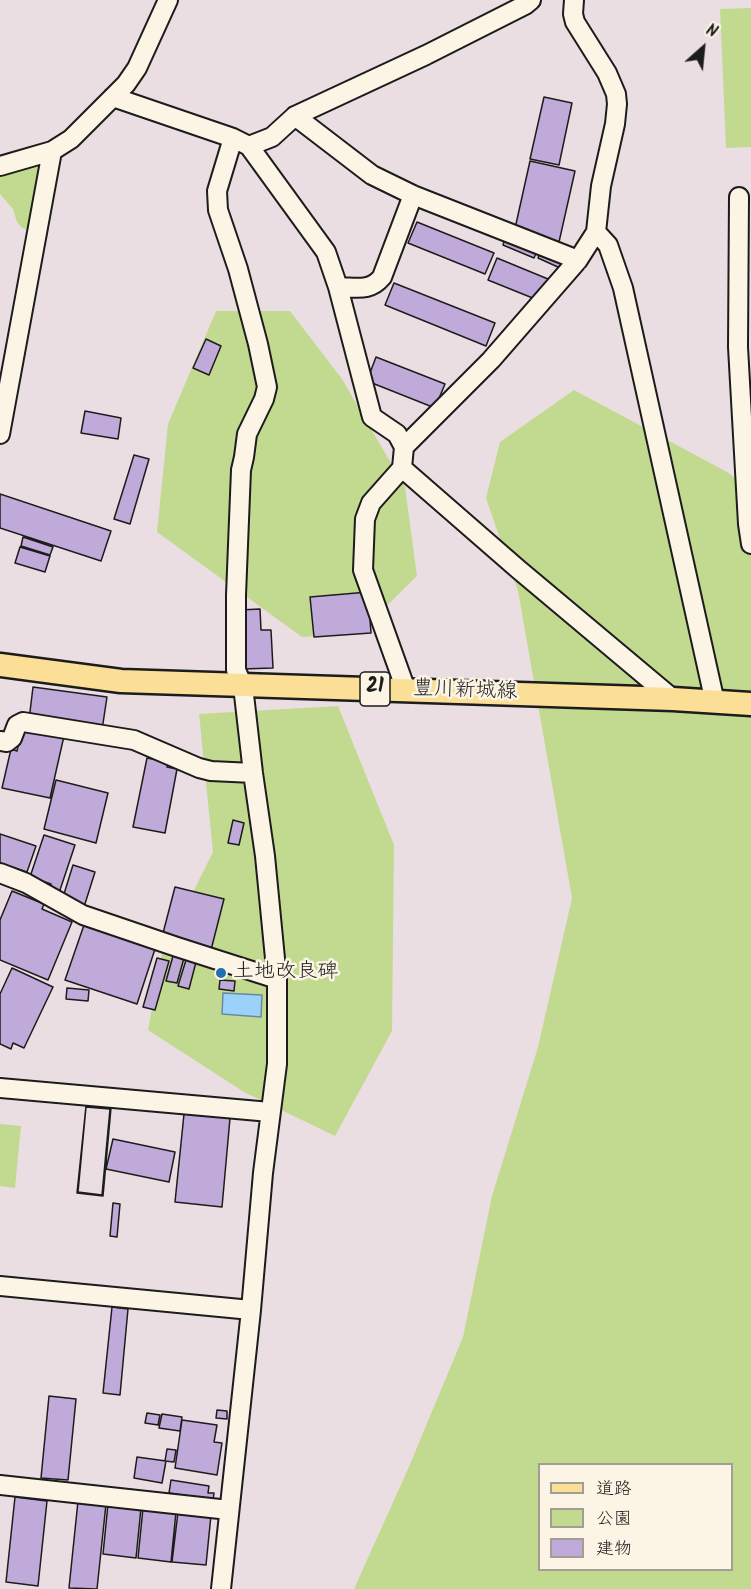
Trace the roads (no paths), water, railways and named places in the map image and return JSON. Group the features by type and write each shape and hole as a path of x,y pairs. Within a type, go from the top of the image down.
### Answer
{"main road":[{"name":"豊川新城線","path":"0,665 121,681 673,699 751,704"}],"street":[{"path":"0,166 52,151 71,139 126,84 168,0"},
{"path":"113,97 241,142 272,136 295,116 426,54 531,0"},
{"path":"404,447 491,360 578,260 596,232 601,186 615,124 617,104 616,94 607,73 575,22 574,0"},
{"path":"295,116 372,175 413,195 578,260"},
{"path":"241,142 326,252 338,287 372,417 397,434 404,447 402,468 371,503 365,519 363,570 406,690"},
{"path":"221,1589 251,1310 263,1173 277,1064 277,979 265,856 243,686 236,670 240,470 247,434 264,399 267,387 238,269 218,210 217,191 241,142"},
{"path":"0,434 52,151"},
{"path":"338,287 369,287 376,284 382,277 413,195"},
{"path":"739,197 738,347 751,544"},
{"path":"596,232 608,245 623,288 714,698 718,701"},
{"path":"402,468 673,699"},
{"path":"0,741 8,742 17,725 23,722 134,740 211,771 253,773"},
{"path":"0,873 26,883 83,915 277,979"},
{"path":"0,1088 270,1112"},
{"path":"0,1286 251,1310"},
{"path":"0,1485 229,1510"}],"water":[{"path":"223,993 262,995 261,1017 222,1014"}],"place":[{"name":"土地改良碑","path":"221,973"}]}
